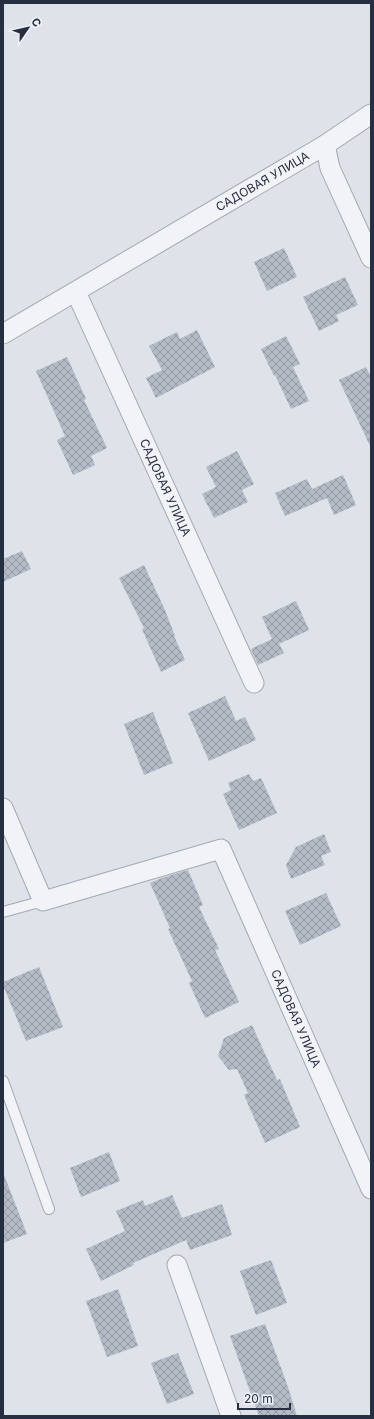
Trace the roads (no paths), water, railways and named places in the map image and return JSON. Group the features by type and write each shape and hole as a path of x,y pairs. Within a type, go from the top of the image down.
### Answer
{"street":[{"name":"САДОВАЯ УЛИЦА","path":"3,334 325,145 371,114"},
{"name":"САДОВАЯ УЛИЦА","path":"325,145 330,168 371,258"},
{"name":"САДОВАЯ УЛИЦА","path":"76,292 254,683"},
{"path":"3,808 43,900"},
{"name":"САДОВАЯ УЛИЦА","path":"43,900 221,849 371,1189"},
{"path":"177,1265 231,1416"}],"lane":[{"path":"3,912 43,900"},
{"path":"3,1081 48,1209"}]}
